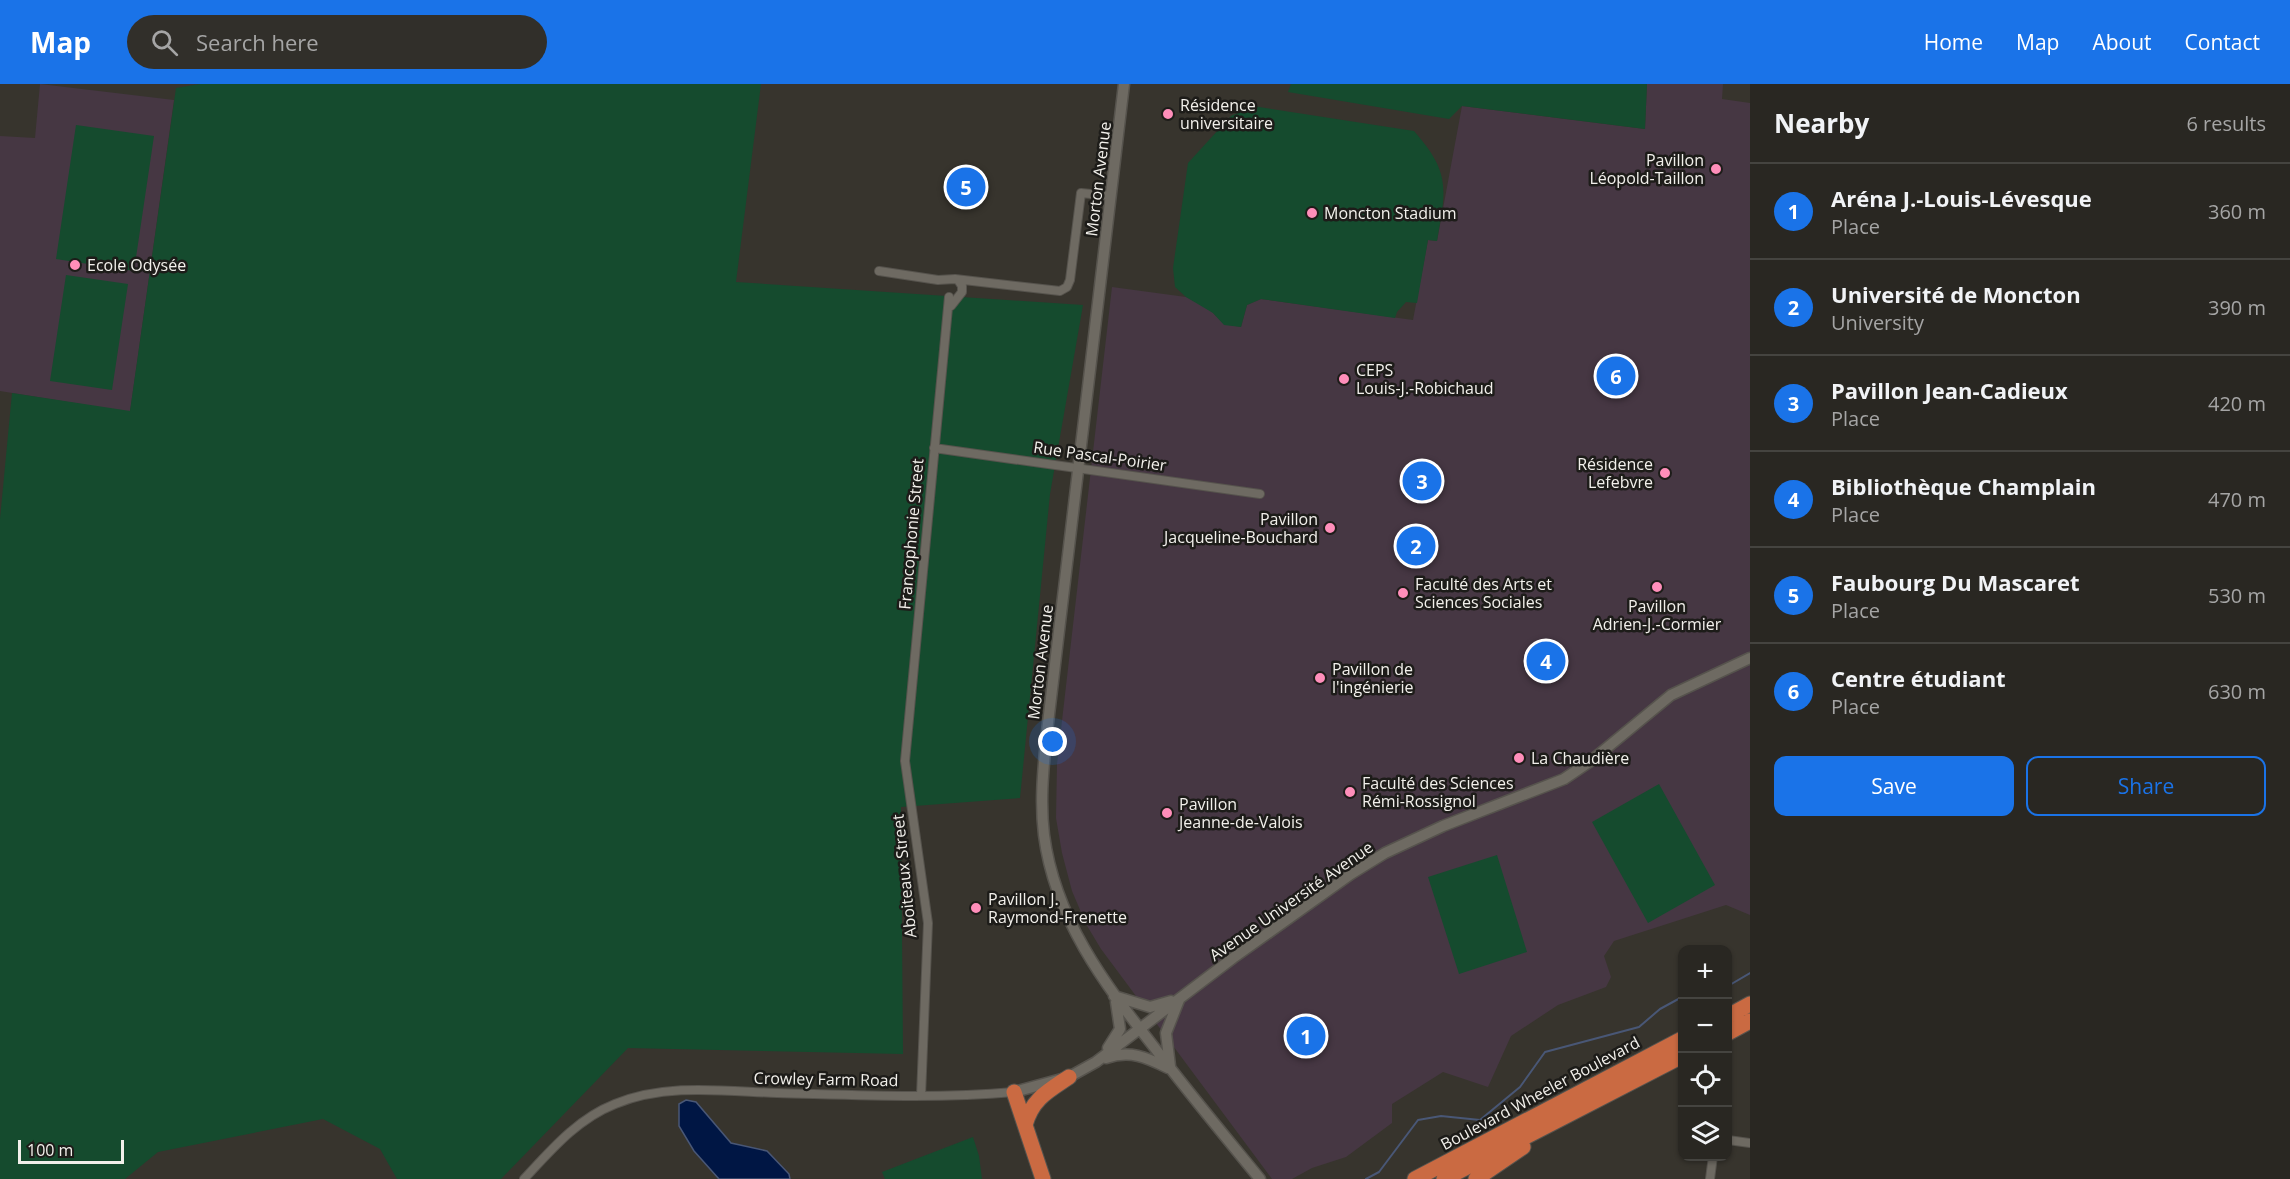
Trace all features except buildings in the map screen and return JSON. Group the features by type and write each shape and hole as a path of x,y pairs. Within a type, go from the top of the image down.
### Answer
{"highway":[{"path":"1732,1014 1750,1004"},
{"path":"1732,1031 1750,1021"},
{"name":"Boulevard Wheeler Boulevard","path":"1414,1179 1678,1042"},
{"name":"Boulevard Wheeler Boulevard","path":"1444,1179 1678,1059"},
{"path":"1025,1125 1029,1110 1037,1098 1069,1077"},
{"path":"1014,1092 1043,1179"},
{"path":"1476,1179 1566,1116"}],"street":[{"name":"Morton Avenue","path":"1124,84 1046,740 1042,798 1044,836 1059,896 1071,928 1114,996 1260,1179"},
{"path":"879,271 938,280 946,284 962,282 1057,292 1064,290 1070,280 1081,193 1111,196"},
{"name":"Francophonie Street","path":"905,761 934,448 950,310 952,297 962,292 962,282"},
{"path":"946,284 952,297"},
{"name":"Rue Pascal-Poirier","path":"934,448 1260,494"},
{"name":"Avenue Université Avenue","path":"1140,1029 1323,893 1385,853 1443,826 1564,779 1592,760 1671,695 1750,658"},
{"name":"Aboiteaux Street","path":"905,761 928,923 921,1096"},
{"path":"1114,996 1150,1007 1180,998"},
{"path":"1096,1062 1116,1039 1120,1029 1120,1017 1114,996"},
{"path":"1096,1062 1122,1053 1134,1054 1171,1069 1166,1033 1180,998"},
{"name":"Crowley Farm Road","path":"524,1179 561,1138 587,1119 615,1104 669,1090 921,1096 1014,1092 1069,1077 1096,1062 1140,1029"},
{"path":"1732,1141 1750,1143"},
{"path":"1710,1179 1712,1161"}],"shaded area":[{"name":"Ecole Odysée","path":"40,84 174,100 130,412 0,391 0,136 35,138"},
{"path":"1647,84 1723,84 1722,99 1750,103 1750,915 1726,905 1614,941 1604,956 1611,977 1606,987 1558,1005 1511,1036 1488,1087 1443,1072 1392,1104 1392,1123 1346,1157 1312,1168 1292,1179 1272,1179 1101,949 1086,924 1072,891 1062,853 1056,818 1057,764 1112,287 1186,297 1209,309 1224,324 1241,327 1247,305 1261,299 1413,320 1428,240 1437,241 1462,106 1645,129"}],"green space":[{"path":"200,84 761,84 736,282 1083,305 1050,494 1020,798 901,807 903,1054 628,1048 501,1179 397,1179 380,1149 323,1119 158,1152 125,1179 0,1179 0,519 12,393 130,411 176,88"},
{"path":"1291,84 1647,84 1645,129 1462,106 1449,119 1288,92"},
{"name":"Moncton Stadium","path":"1253,106 1414,131 1434,159 1443,182 1437,241 1428,240 1417,303 1406,302 1395,318 1261,299 1247,305 1241,327 1224,325 1213,313 1186,297 1175,287 1173,268 1188,163 1231,116"},
{"path":"76,125 154,136 134,271 56,259"},
{"path":"66,275 128,284 112,390 50,381"},
{"path":"1659,784 1715,885 1648,923 1592,822"},
{"path":"1497,855 1527,952 1459,974 1428,877"},
{"path":"973,1137 979,1156 982,1179 885,1179 882,1172"}],"water":[{"path":"686,1100 696,1102 731,1143 767,1151 789,1174 790,1179 719,1179 694,1151 679,1126 679,1104"}],"waterway":[{"path":"1732,984 1750,973"},
{"path":"1366,1179 1379,1172 1418,1120 1441,1116 1480,1120 1520,1087 1545,1052 1639,1027 1660,1009 1678,999"}],"place":[{"name":"Résidence universitaire","path":"1168,114"},
{"name":"Pavillon Léopold-Taillon","path":"1716,169"},
{"name":"Faubourg Du Mascaret","path":"966,187"},
{"name":"Moncton Stadium","path":"1312,213"},
{"name":"Ecole Odysée","path":"75,265"},
{"name":"Centre étudiant","path":"1616,376"},
{"name":"CEPS Louis-J.-Robichaud","path":"1344,379"},
{"name":"Résidence Lefebvre","path":"1665,473"},
{"name":"Pavillon Jean-Cadieux","path":"1422,481"},
{"name":"Pavillon Jacqueline-Bouchard","path":"1330,528"},
{"name":"Université de Moncton","path":"1416,546"},
{"name":"Pavillon Adrien-J.-Cormier","path":"1657,587"},
{"name":"Faculté des Arts et Sciences Sociales","path":"1403,593"},
{"name":"Bibliothèque Champlain","path":"1546,661"},
{"name":"Pavillon de l'ingénierie","path":"1320,678"},
{"name":"La Chaudière","path":"1519,758"},
{"name":"Faculté des Sciences Rémi-Rossignol","path":"1350,792"},
{"name":"Pavillon Jeanne-de-Valois","path":"1167,813"},
{"name":"Pavillon J. Raymond-Frenette","path":"976,908"},
{"name":"Aréna J.-Louis-Lévesque","path":"1306,1036"}]}
